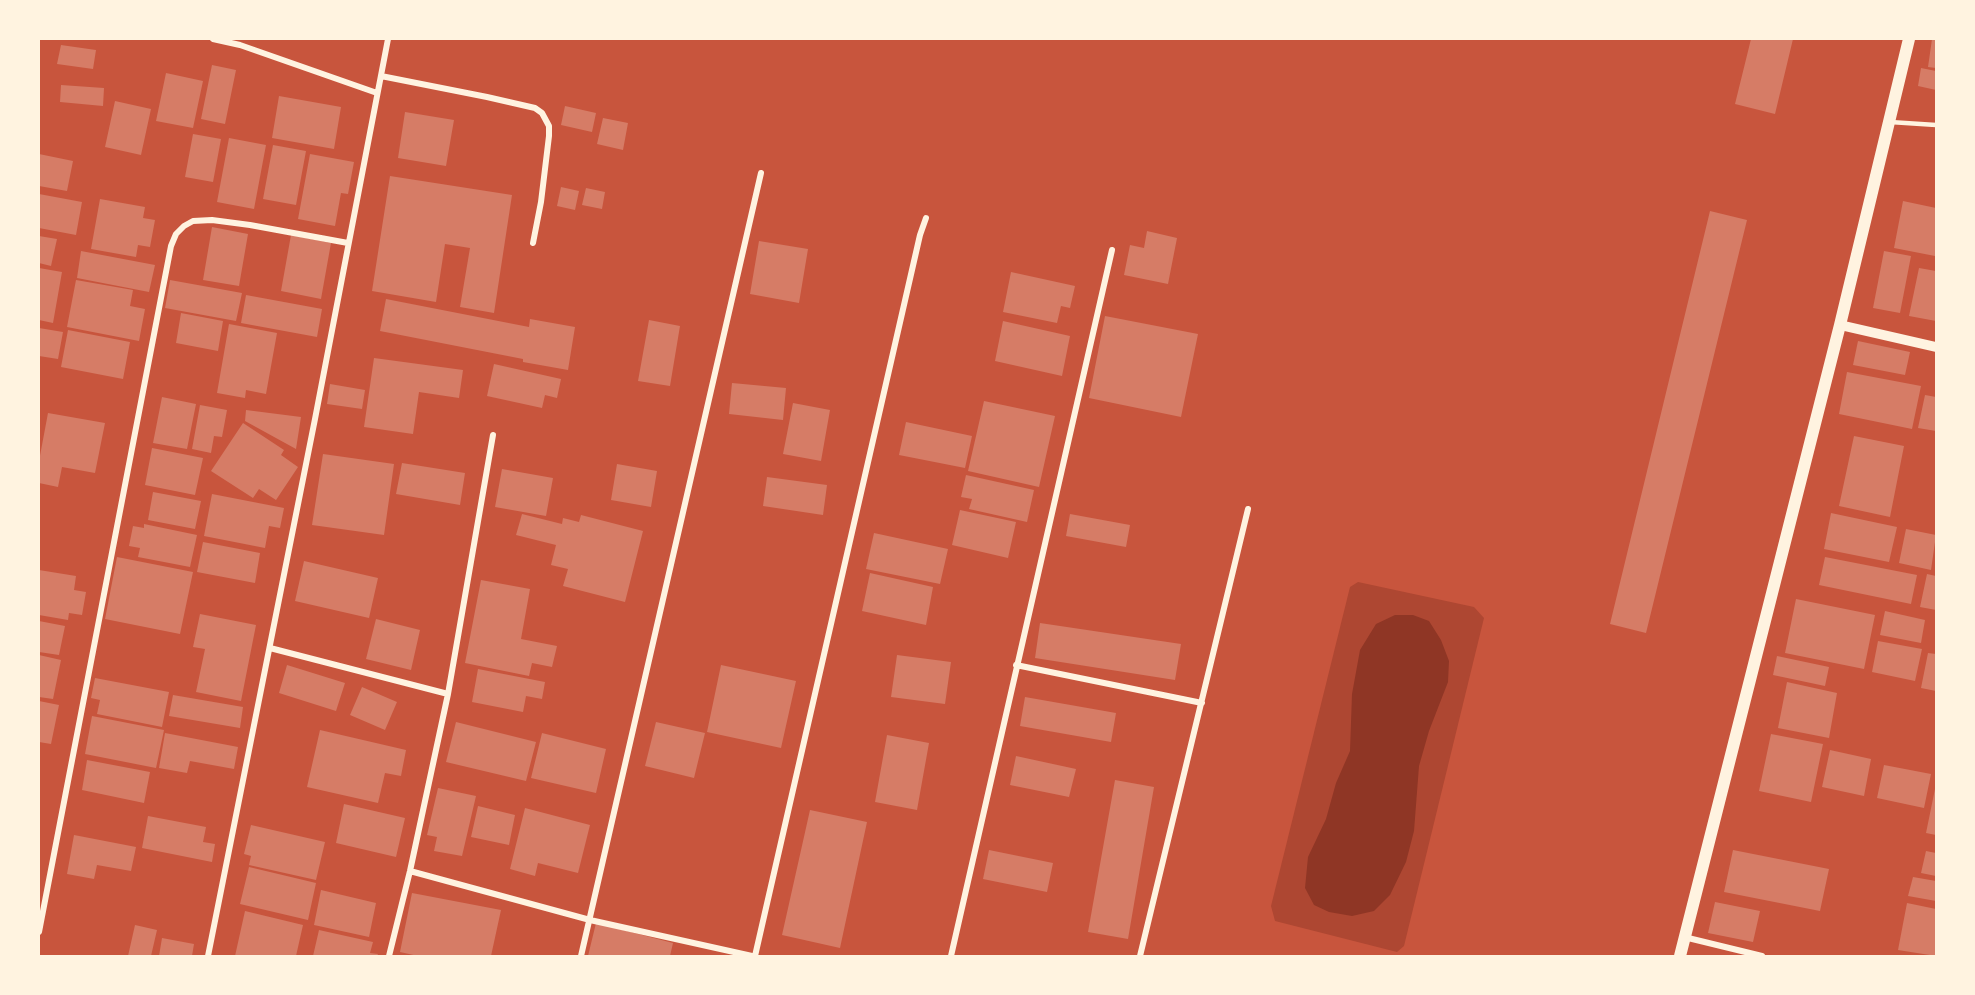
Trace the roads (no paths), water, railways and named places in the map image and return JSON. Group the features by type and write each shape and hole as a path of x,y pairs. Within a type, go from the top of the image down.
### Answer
{"main road":[{"path":"1680,956 1840,325 1909,39"}],"street":[{"path":"213,39 240,45 377,93"},
{"path":"208,956 388,39"},
{"path":"381,76 535,108 542,113 549,126 549,136 541,202 533,243"},
{"path":"581,956 761,173"},
{"path":"410,871 590,920 754,956 920,235 926,218"},
{"path":"39,932 171,246 176,234 193,221 212,220 348,243"},
{"path":"951,956 1112,250"},
{"path":"1840,325 1936,347"},
{"path":"389,956 410,871 448,694 493,435"},
{"path":"1140,956 1248,509"},
{"path":"270,648 448,694"},
{"path":"1016,665 1202,703"},
{"path":"1684,937 1762,956"}],"lane":[{"path":"1890,122 1936,125"}]}
